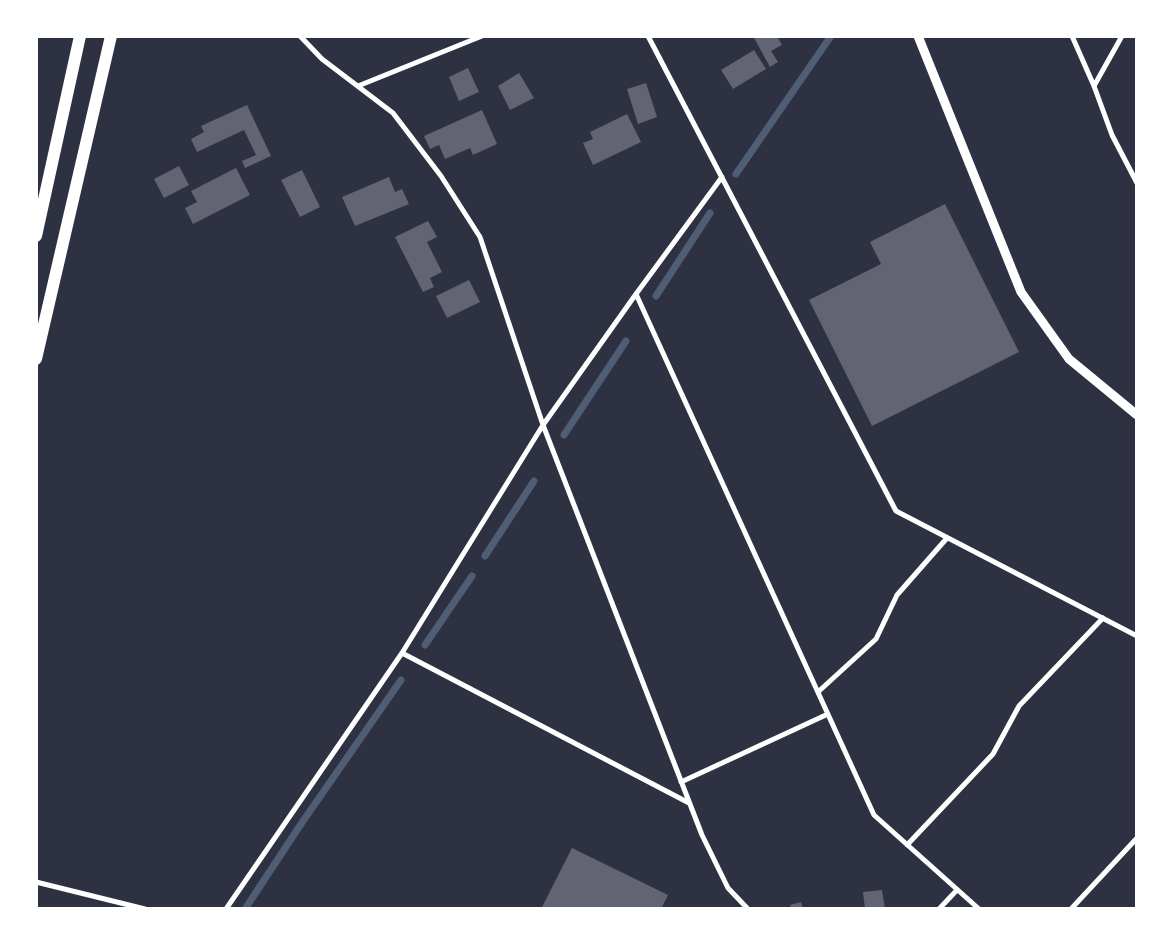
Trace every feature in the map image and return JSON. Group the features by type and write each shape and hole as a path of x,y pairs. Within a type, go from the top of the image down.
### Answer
{"main road":[{"path":"36,236 80,36"},
{"path":"36,359 112,36"}],"street":[{"path":"300,36 322,59 393,113 441,176 480,237 543,425 702,836 728,888 748,909"},
{"path":"358,86 482,36"},
{"path":"648,36 896,511 1137,636"},
{"path":"918,36 1021,292 1069,359 1137,415"},
{"path":"1072,36 1094,86 1112,135 1137,183"},
{"path":"1094,86 1122,36"},
{"path":"226,909 402,653 543,425 722,177"},
{"path":"636,294 874,815 979,909"},
{"path":"818,692 876,639 897,595 947,538"},
{"path":"907,845 993,754 1018,706 1103,618"},
{"path":"402,653 689,803"},
{"path":"681,782 828,714"},
{"path":"1071,909 1137,838"},
{"path":"36,882 145,909"},
{"path":"939,909 958,890"}],"building":[{"path":"753,36 777,36 782,45 771,51 778,62 770,67"},
{"path":"754,50 766,69 733,89 721,70"},
{"path":"468,68 479,92 459,101 449,77"},
{"path":"519,73 534,98 510,110 498,86"},
{"path":"646,83 657,117 638,124 627,89"},
{"path":"247,105 271,156 245,168 242,161 256,155 244,130 197,152 191,139 204,132 201,126"},
{"path":"482,110 497,144 473,155 470,148 445,159 439,145 430,149 424,136"},
{"path":"627,114 641,142 593,165 583,143 593,139 590,132"},
{"path":"179,166 189,185 164,198 154,179"},
{"path":"236,168 250,195 193,224 185,208 197,202 191,191"},
{"path":"302,170 320,207 300,217 281,180"},
{"path":"389,177 395,192 402,189 409,204 355,226 342,197"},
{"path":"945,204 1019,352 872,426 809,300 881,264 870,242"},
{"path":"428,221 437,237 427,242 442,272 430,278 434,287 423,292 395,237"},
{"path":"469,280 480,302 447,318 436,296"},
{"path":"572,848 668,895 661,909 541,909"},
{"path":"882,890 885,909 865,909 863,892"},
{"path":"801,902 803,909 791,909 790,905"}],"waterway":[{"path":"736,174 831,36"},
{"path":"656,296 710,213"},
{"path":"564,435 626,341"},
{"path":"485,556 534,481"},
{"path":"425,645 472,576"},
{"path":"245,909 301,824 401,680"}]}
